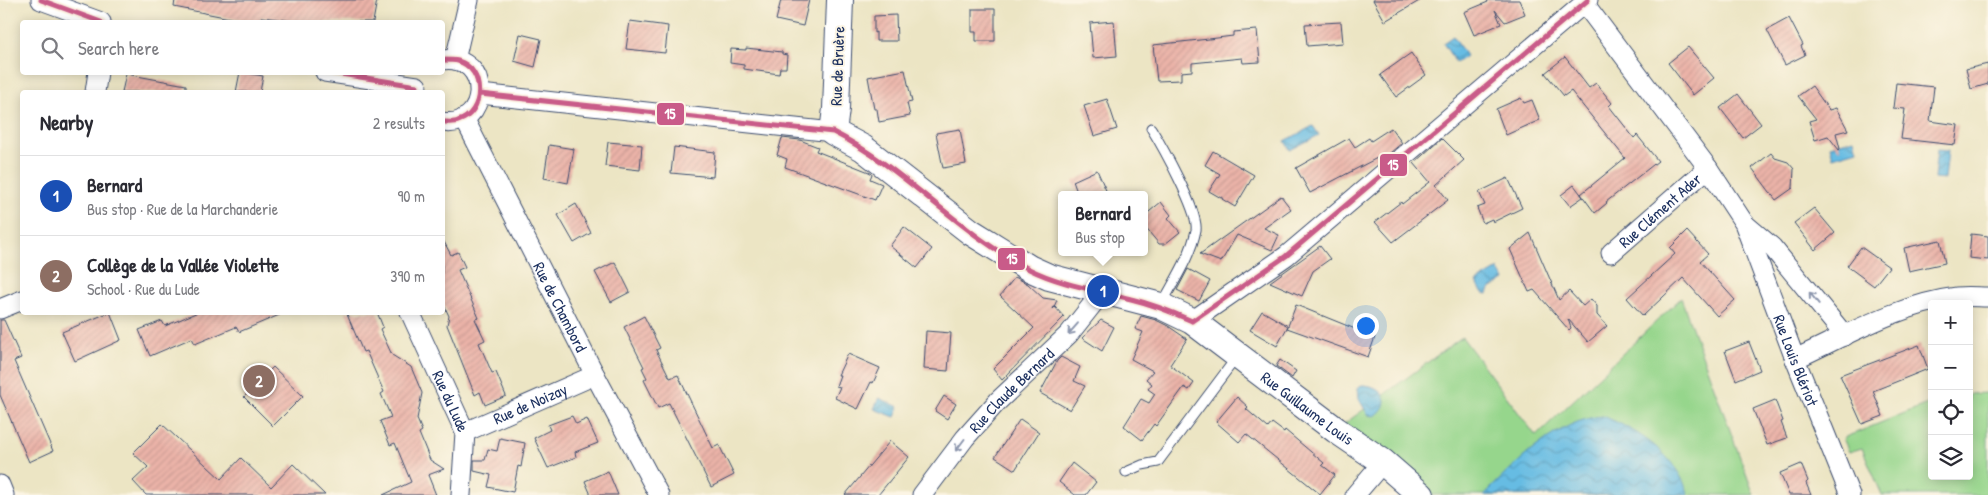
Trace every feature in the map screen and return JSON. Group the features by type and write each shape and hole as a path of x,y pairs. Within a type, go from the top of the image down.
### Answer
{"street":[{"path":"41,0 96,20"},
{"path":"445,122 456,122 464,118 475,108 480,94 479,82 474,72 465,64 449,60 469,0"},
{"name":"Rue de Bruère","path":"833,132 836,110 840,0"},
{"path":"1192,320 1286,256 1586,2"},
{"name":"Rue Louis Blériot","path":"1586,2 1708,168 1744,223 1795,359 1850,495"},
{"path":"95,90 98,75"},
{"path":"348,75 419,84"},
{"path":"480,94 833,132"},
{"name":"Rue de Chambord","path":"464,118 660,495"},
{"name":"Rue Guillaume Louis","path":"833,132 863,148 971,232 1029,268 1049,277 1161,306 1192,320 1336,430 1383,462 1421,495"},
{"name":"Rue Clément Ader","path":"1611,253 1708,168"},
{"name":"Rue Louis Blériot","path":"1744,223 1772,247 1845,336"},
{"name":"Rue Claude Bernard","path":"922,495 965,438 998,401 1069,334 1103,291"},
{"path":"1795,359 1884,318 1926,303 1958,297 1988,298"},
{"path":"0,310 20,301"},
{"name":"Rue du Lude","path":"411,315 465,432 461,495"},
{"name":"Rue de Noizay","path":"465,432 596,375"},
{"path":"1355,495 1383,462"},
{"path":"0,485 4,495"}],"lane":[{"path":"1151,128 1167,154 1193,213 1197,228 1190,252 1161,306"},
{"path":"1126,472 1142,465 1158,462 1238,356"}],"green space":[{"path":"1681,298 1754,495 1421,495 1336,430 1462,337 1536,436"},
{"path":"1973,394 1988,394 1988,495 1882,495 1862,448 1849,452 1843,438 1928,404 1928,480 1973,480"}],"water":[{"path":"1453,36 1466,56 1456,63 1443,43"},
{"path":"1313,126 1319,135 1290,150 1285,141"},
{"path":"1854,139 1857,150 1833,157 1830,146"},
{"path":"1937,150 1948,151 1945,179 1934,178"},
{"path":"1498,269 1505,280 1490,289 1488,294 1483,293 1476,282"},
{"path":"1362,385 1375,388 1384,395 1384,405 1375,416 1368,415 1359,399 1358,387"},
{"path":"879,398 899,407 895,417 874,409"},
{"path":"1603,416 1643,437 1666,456 1683,480 1689,495 1484,495 1509,470 1553,434 1586,419"}],"building":[{"path":"175,0 377,0 373,20 286,20 261,17 260,20 240,20 174,7"},
{"path":"781,0 809,0 803,26 776,20"},
{"path":"1373,0 1421,0 1385,21"},
{"path":"1487,0 1519,0 1525,14 1505,22 1495,10 1501,24 1474,35 1464,12 1488,2"},
{"path":"972,9 995,9 995,41 976,41 976,32 972,32"},
{"path":"896,15 897,41 876,41 874,16"},
{"path":"1789,18 1803,45 1801,46 1805,55 1785,65 1767,30"},
{"path":"630,21 668,26 665,53 626,49"},
{"path":"1114,21 1117,56 1093,58 1090,23"},
{"path":"1341,22 1343,43 1307,46 1305,24"},
{"path":"1257,30 1260,62 1243,63 1242,58 1192,63 1192,71 1181,72 1181,80 1157,81 1153,45 1233,36 1233,32"},
{"path":"520,34 541,39 535,67 514,61"},
{"path":"1688,47 1714,78 1693,95 1668,63"},
{"path":"746,48 782,52 782,54 787,55 786,68 780,68 779,74 744,69 744,65 730,63 731,49 746,50"},
{"path":"1411,53 1426,75 1396,97 1380,75"},
{"path":"1565,57 1589,88 1596,83 1612,103 1609,106 1634,138 1637,135 1658,161 1595,213 1581,194 1625,158 1571,91 1564,96 1545,73"},
{"path":"1988,64 1988,84 1971,89 1966,69"},
{"path":"905,70 912,102 907,103 910,116 879,122 877,109 874,109 868,77"},
{"path":"126,75 186,85 186,90 122,90"},
{"path":"239,75 263,76 260,90 236,90"},
{"path":"1896,83 1934,87 1930,121 1958,125 1955,145 1901,139 1905,109 1893,108"},
{"path":"1812,86 1829,110 1836,108 1848,130 1836,133 1839,150 1828,136 1815,140 1809,121 1816,119 1798,96"},
{"path":"1738,94 1761,124 1743,138 1720,108"},
{"path":"1521,98 1524,103 1532,100 1540,120 1506,135 1496,109"},
{"path":"1107,99 1117,129 1094,136 1084,106"},
{"path":"1391,128 1402,143 1390,153 1381,160 1379,157 1310,193 1296,168 1349,138 1355,147 1369,138 1371,141"},
{"path":"960,129 966,164 943,168 936,133"},
{"path":"782,138 800,140 818,147 816,151 872,174 870,179 882,184 875,200 785,167 787,159 777,155"},
{"path":"1442,138 1464,160 1436,185 1448,200 1393,242 1375,222 1430,182 1414,163"},
{"path":"608,142 642,145 640,170 605,166"},
{"path":"549,145 574,149 568,183 544,178"},
{"path":"674,147 715,152 713,177 671,173"},
{"path":"1213,151 1254,175 1235,207 1222,199 1223,197 1221,198 1209,191 1220,174 1205,165"},
{"path":"1771,153 1775,158 1788,162 1794,169 1793,188 1776,200 1752,168"},
{"path":"1097,170 1106,191 1077,191 1073,181"},
{"path":"1508,178 1522,208 1493,222 1492,219 1483,223 1477,208 1485,205 1479,192"},
{"path":"1574,185 1583,197 1570,206 1561,195"},
{"path":"1281,196 1291,209 1264,228 1279,235 1272,250 1237,235 1221,262 1200,254"},
{"path":"1161,202 1171,215 1168,218 1180,232 1165,244 1159,244 1148,231 1148,213"},
{"path":"576,204 591,233 574,243 558,215"},
{"path":"1814,208 1835,233 1815,250 1794,223"},
{"path":"904,227 932,249 917,268 890,246"},
{"path":"1687,231 1708,254 1700,261 1735,300 1717,316 1683,278 1643,316 1627,298 1675,254 1670,248"},
{"path":"1530,233 1559,300 1569,291 1583,306 1591,299 1597,306 1597,315 1607,326 1588,342 1568,319 1571,328 1569,330 1534,290 1529,292 1510,249"},
{"path":"1971,234 1988,236 1988,260 1969,258"},
{"path":"1940,240 1945,263 1909,271 1904,248"},
{"path":"445,244 451,255 458,252 465,267 458,270 479,318 475,319 485,340 479,343 492,373 496,372 506,396 485,405 480,392 475,395 447,325 449,316 445,307"},
{"path":"1320,246 1330,259 1313,271 1302,296 1270,282"},
{"path":"1861,247 1889,267 1874,286 1847,266"},
{"path":"615,262 630,292 611,302 595,272"},
{"path":"1188,269 1210,281 1199,301 1177,290"},
{"path":"1015,277 1028,284 1043,298 1057,300 1053,309 1055,307 1064,317 1002,380 993,369 1034,328 1000,296"},
{"path":"1296,305 1375,337 1368,357 1287,328"},
{"path":"1262,311 1288,326 1277,346 1250,330"},
{"path":"103,315 111,315 121,340 75,361 62,332"},
{"path":"191,315 279,315 239,332 236,327 195,344 192,338 150,356 139,330 162,321 165,326"},
{"path":"347,315 378,315 383,327 380,329 392,355 411,367 422,393 417,419 422,431 419,433 430,460 444,469 428,475 436,495 383,495 411,482 395,443 390,445 380,421 391,417 381,394 384,392 366,351 363,352"},
{"path":"644,316 660,348 656,350 670,378 678,375 713,448 719,445 734,475 711,487 669,403 658,408 644,380 647,378 642,368 644,367 624,327"},
{"path":"1141,316 1168,326 1187,339 1170,365 1194,383 1189,390 1184,387 1156,426 1154,424 1142,440 1124,426 1141,399 1149,403 1155,394 1148,389 1152,384 1146,379 1153,371 1131,359 1143,332 1135,329"},
{"path":"0,320 4,320 21,358 14,361 53,451 29,462 0,395"},
{"path":"1101,320 1114,327 1102,351 1082,338"},
{"path":"926,331 951,333 948,371 924,369"},
{"path":"1749,342 1760,370 1736,380 1725,351"},
{"path":"1919,345 1928,369 1873,391 1883,416 1862,424 1840,375"},
{"path":"848,354 880,368 858,409 835,398 840,387 836,386 840,375 838,375"},
{"path":"1061,357 1080,367 1074,381 1085,386 1070,410 1040,393"},
{"path":"1280,360 1296,371 1292,378 1276,366"},
{"path":"273,367 303,396 273,426 244,397"},
{"path":"944,396 956,404 947,419 935,411"},
{"path":"1237,397 1248,407 1246,409 1268,428 1272,423 1284,432 1285,430 1324,463 1322,465 1335,475 1320,494 1246,434 1239,442 1216,422"},
{"path":"1775,400 1787,438 1767,445 1753,409"},
{"path":"572,416 576,424 587,419 598,443 575,452 576,457 548,468 534,438 550,430 548,425"},
{"path":"1020,419 1039,432 1015,470 995,457"},
{"path":"162,424 221,479 241,458 271,487 293,464 325,495 146,495 133,481 148,467 133,453"},
{"path":"500,438 525,443 521,467 518,466 513,492 488,487 491,475 474,471 474,460 485,460 488,449 497,451"},
{"path":"890,441 909,457 878,495 845,495"},
{"path":"1072,463 1096,482 1086,495 1075,495 1059,482"},
{"path":"1801,464 1811,495 1789,495 1780,473"},
{"path":"608,471 618,495 591,495 585,481"}],"transit line":[{"name":"15","path":"41,0 96,20"},
{"name":"15","path":"1192,321 1286,256 1588,0"},
{"name":"15","path":"445,60 458,61 467,66 474,73 479,91 477,101 467,116 456,122 445,122"},
{"name":"15","path":"347,75 417,86"},
{"name":"15","path":"480,94 833,132 884,163 978,237 1029,269 1066,283 1147,303 1192,321"}],"place":[{"name":"Bernard","path":"1103,291"},
{"name":"Collège de la Vallée Violette","path":"259,381"}]}
